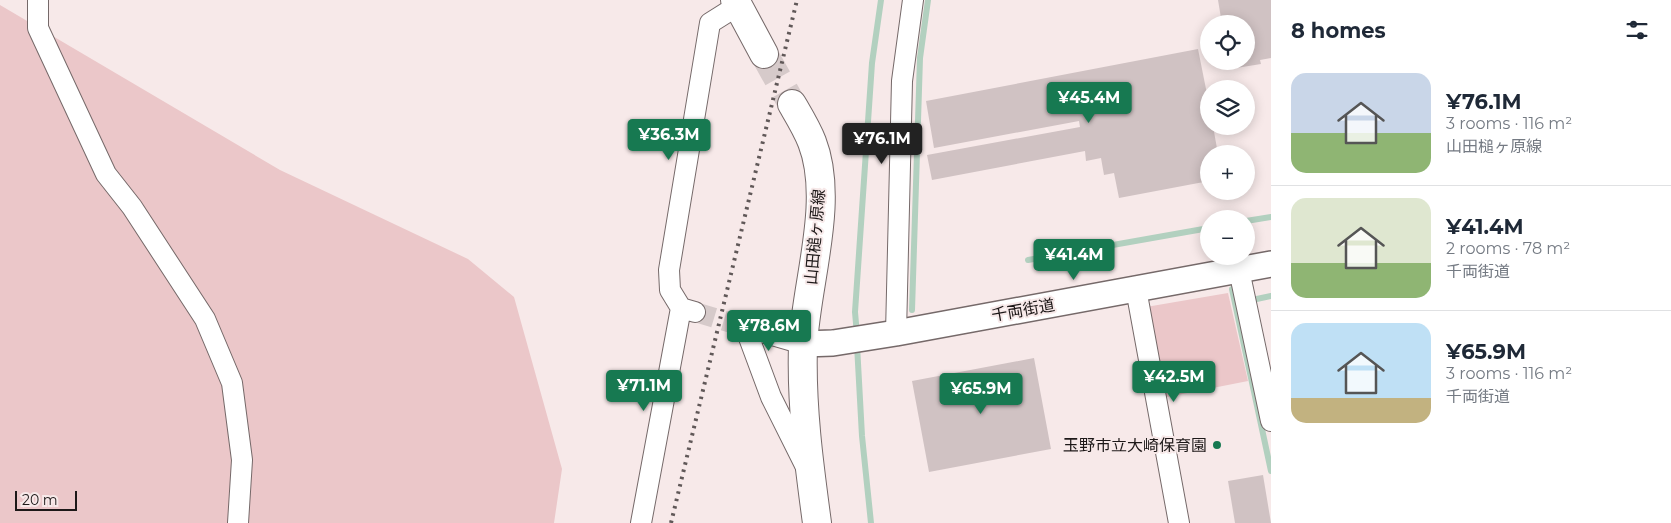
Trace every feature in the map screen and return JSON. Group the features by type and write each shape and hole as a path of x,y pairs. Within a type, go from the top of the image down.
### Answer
{"main road":[{"path":"736,3 764,54"},
{"name":"山田槌ヶ原線","path":"792,104 812,142 821,189 819,223 803,344 804,421 818,523"}],"street":[{"path":"38,0 38,28 106,174 132,207 205,319 232,383 242,460 238,523"},
{"path":"889,334 902,81 913,0"},
{"path":"641,523 688,310 670,290 668,270 710,23 736,3"},
{"name":"千両街道","path":"803,344 889,334 1271,264"},
{"path":"1239,270 1271,421"},
{"path":"1136,290 1178,523"},
{"path":"803,344 746,327 771,397 811,476"}],"shaded area":[{"path":"0,5 280,170 468,259 514,297 562,469 554,523 0,523"},
{"path":"1228,293 1248,381 1162,398 1146,307"}],"building":[{"path":"1218,0 1271,0 1271,58 1260,60 1261,64 1255,65 1255,15 1220,15"},
{"path":"1198,49 1200,70 1202,70 1204,80 1200,80 1200,135 1215,135 1216,145 1200,145 1200,183 1119,198 1114,173 1104,175 1101,158 1086,161 1085,151 932,180 927,155 1080,127 1079,121 934,148 926,101"},
{"path":"1034,358 1051,449 929,472 912,381"},
{"path":"1263,475 1271,523 1235,523 1228,481"}],"waterway":[{"path":"857,335 855,312 872,63 881,0"},
{"path":"912,310 920,58 928,0"},
{"path":"1255,220 1271,217"},
{"path":"1028,260 1200,230"},
{"path":"1232,289 1271,471"},
{"path":"1252,300 1271,296"},
{"path":"857,345 862,436 871,523"}],"tunnel":[{"path":"764,54 792,104"},
{"path":"695,312 745,327"}],"railway":[{"path":"671,523 797,0"}],"place":[{"name":"玉野市立大崎保育園","path":"1217,445"}]}
